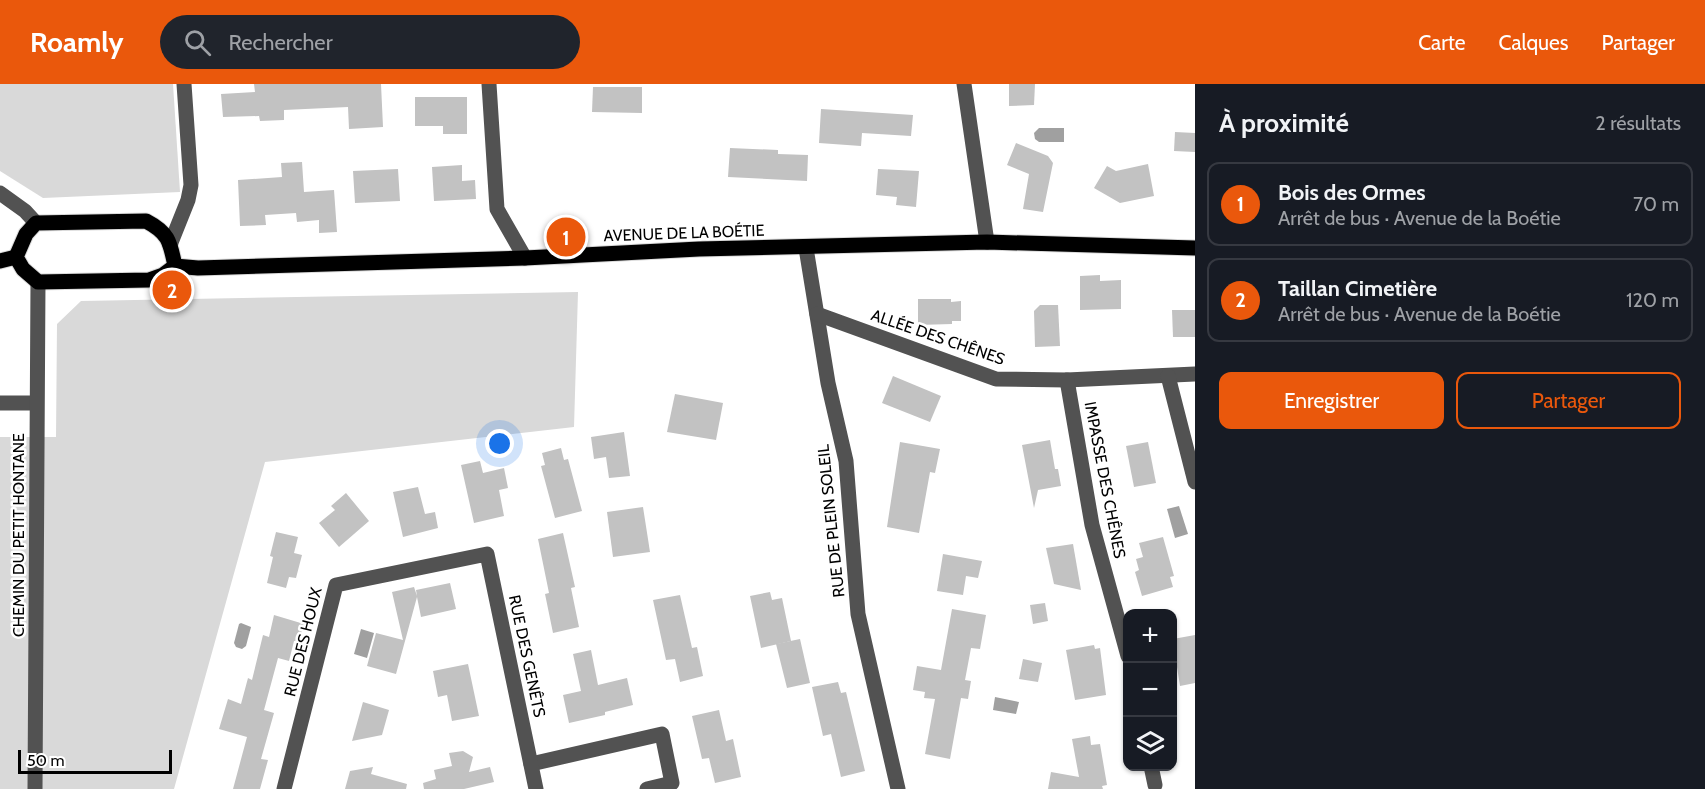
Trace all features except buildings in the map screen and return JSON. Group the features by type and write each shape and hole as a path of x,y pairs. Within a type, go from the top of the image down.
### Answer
{"main road":[{"path":"146,221 161,229 170,245 175,266 163,275 149,280 38,282 23,269 16,257 26,234 36,223 146,221"},
{"name":"AVENUE DE LA BOÉTIE","path":"175,266 198,268 525,258 699,249 987,242 1195,248"},
{"path":"0,261 16,257"}],"street":[{"path":"170,245 188,200 190,185 184,84"},
{"path":"489,84 497,209 525,258"},
{"path":"964,84 987,242"},
{"path":"0,193 25,211 36,223"},
{"name":"RUE DE PLEIN SOLEIL","path":"806,248 828,383 846,461 858,614 898,789"},
{"name":"CHEMIN DU PETIT HONTANE","path":"35,789 38,282"},
{"name":"ALLÉE DES CHÊNES","path":"817,314 996,379 1067,380 1195,374"},
{"path":"1168,375 1195,482"},
{"name":"IMPASSE DES CHÊNES","path":"1067,380 1092,525 1123,638"},
{"path":"0,403 36,403"},
{"name":"RUE DES GENÊTS","path":"487,555 536,789"},
{"name":"RUE DES HOUX","path":"284,789 336,585 487,555"},
{"path":"531,764 662,734 672,783 647,789"},
{"path":"1152,771 1155,785"}],"shaded area":[{"path":"0,84 173,84 180,192 43,198 0,171"},
{"path":"1039,128 1064,128 1064,142 1039,142 1035,139 1034,133"},
{"path":"578,292 574,427 265,462 174,789 0,789 0,437 56,437 57,324 81,301"},
{"path":"1179,506 1188,534 1175,538 1167,509"},
{"path":"241,623 251,627 246,646 242,649 236,647 234,643"},
{"path":"361,629 374,633 367,658 354,654"},
{"path":"995,697 1019,702 1016,714 993,710"}],"place":[{"name":"Bois des Ormes","path":"566,237"},
{"name":"Taillan Cimetière","path":"172,290"}]}
